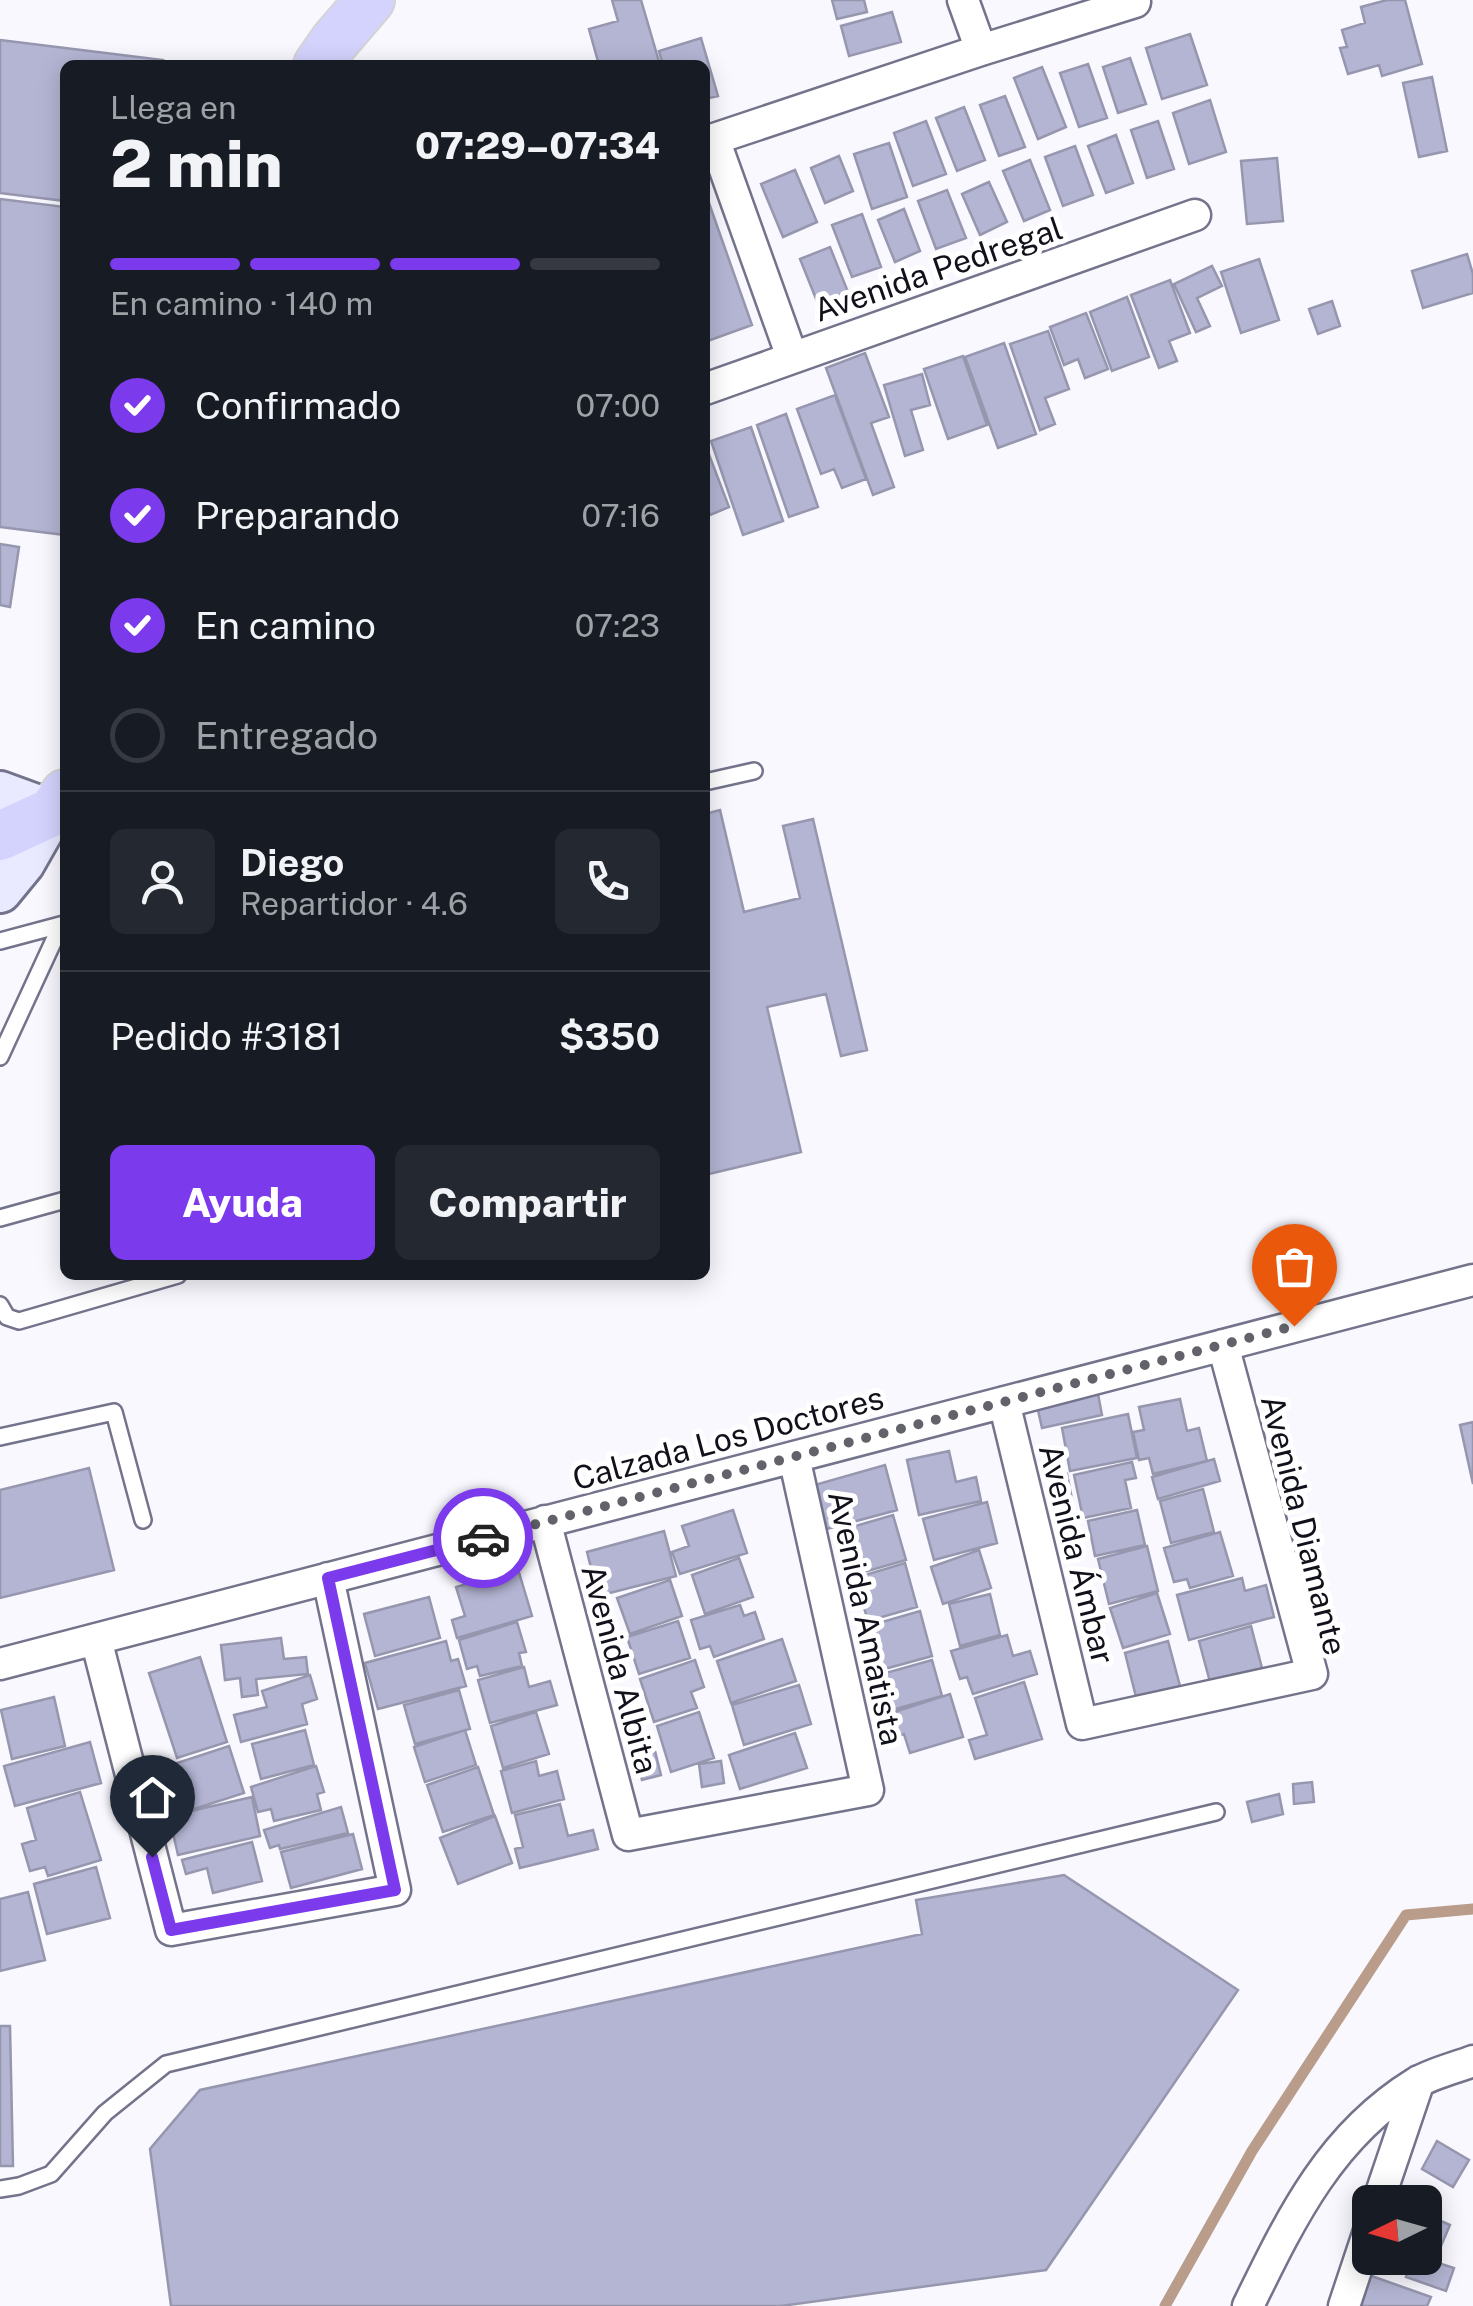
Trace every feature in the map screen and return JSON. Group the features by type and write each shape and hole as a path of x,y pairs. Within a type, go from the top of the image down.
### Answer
{"main road":[{"path":"321,60 370,0"},
{"path":"0,793 60,810"},
{"path":"0,836 60,810"},
{"path":"0,891 60,811"}],"street":[{"path":"964,0 982,50"},
{"path":"792,358 714,139 1136,2"},
{"name":"Avenida Pedregal","path":"710,386 1195,215"},
{"name":"Calzada Los Doctores","path":"0,1664 1473,1280"},
{"name":"Avenida Diamante","path":"1082,1724 1312,1674 1222,1345"},
{"name":"Avenida Ámbar","path":"1004,1402 1082,1724"},
{"name":"Avenida Amatista","path":"628,1835 868,1790 794,1456"},
{"name":"Avenida Albita","path":"545,1522 628,1835"},
{"path":"96,1639 171,1930 395,1890 328,1578"},
{"path":"1248,2306 1282,2236 1319,2174 1371,2115 1419,2081 1473,2060"},
{"path":"1384,2185 1419,2081"},
{"path":"1344,2306 1354,2275"}],"lane":[{"path":"710,781 754,772"},
{"path":"0,941 60,925"},
{"path":"0,1057 60,930"},
{"path":"0,1218 60,1201"},
{"path":"0,1306 7,1317 19,1320 160,1280"},
{"path":"0,1437 114,1412 143,1520"},
{"path":"0,2189 51,2174 106,2113 166,2064 1216,1812"}],"building":[{"path":"612,0 641,0 659,60 598,60 589,29 618,21"},
{"path":"832,0 864,0 867,12 837,19"},
{"path":"1405,0 1422,64 1382,76 1379,65 1348,74 1340,48 1347,47 1342,30 1365,23 1361,7"},
{"path":"892,12 901,42 849,56 841,26"},
{"path":"1190,34 1207,85 1162,99 1146,48"},
{"path":"701,38 707,60 662,60 659,51"},
{"path":"0,40 163,60 60,60 60,200 0,193"},
{"path":"1130,58 1146,104 1118,113 1103,67"},
{"path":"1088,64 1107,118 1079,127 1060,73"},
{"path":"1042,67 1066,127 1038,139 1014,78"},
{"path":"710,69 718,96 710,98"},
{"path":"1432,77 1447,151 1419,157 1403,83"},
{"path":"1005,96 1025,147 999,156 980,105"},
{"path":"1210,100 1226,152 1189,164 1173,113"},
{"path":"964,107 985,160 957,171 936,118"},
{"path":"926,121 946,174 913,186 894,133"},
{"path":"1158,121 1174,169 1147,178 1131,130"},
{"path":"1116,135 1133,183 1106,193 1088,146"},
{"path":"889,143 907,197 872,209 854,154"},
{"path":"1075,146 1093,195 1063,206 1045,157"},
{"path":"839,156 853,191 825,203 811,168"},
{"path":"1277,158 1283,221 1247,224 1241,161"},
{"path":"1030,160 1050,210 1024,221 1003,171"},
{"path":"795,170 817,222 783,237 761,184"},
{"path":"989,182 1007,222 980,235 962,194"},
{"path":"947,190 966,238 936,249 918,201"},
{"path":"0,199 60,206 60,534 0,527"},
{"path":"710,206 752,325 710,340"},
{"path":"904,209 920,251 895,262 878,220"},
{"path":"862,214 881,267 852,277 832,225"},
{"path":"830,247 848,292 818,304 800,259"},
{"path":"1467,254 1473,293 1423,308 1412,271"},
{"path":"1259,259 1279,320 1241,333 1221,272"},
{"path":"1212,266 1222,286 1197,298 1210,326 1196,332 1174,284"},
{"path":"1170,280 1190,333 1169,341 1177,361 1159,368 1131,295"},
{"path":"1127,297 1149,357 1112,371 1090,312"},
{"path":"1332,301 1340,326 1318,334 1309,309"},
{"path":"1086,313 1108,369 1085,378 1078,359 1064,365 1050,327"},
{"path":"1048,331 1069,389 1045,398 1055,424 1040,430 1010,344"},
{"path":"1004,343 1036,434 998,448 965,357"},
{"path":"865,353 889,417 871,423 894,487 873,495 826,368"},
{"path":"963,356 987,425 948,439 924,369"},
{"path":"922,374 930,405 911,410 923,450 905,456 884,385"},
{"path":"835,395 866,479 842,488 834,469 821,474 797,409"},
{"path":"786,414 818,507 789,517 757,425"},
{"path":"751,427 783,521 743,535 711,441"},
{"path":"710,457 729,507 710,515"},
{"path":"0,544 19,547 10,607 0,605"},
{"path":"720,810 744,912 800,898 783,826 813,819 867,1050 841,1056 826,994 767,1007 801,1152 710,1174 710,813"},
{"path":"1098,1394 1102,1415 1042,1428 1037,1406"},
{"path":"1180,1399 1187,1431 1199,1428 1207,1461 1153,1474 1149,1458 1139,1460 1133,1432 1144,1430 1139,1407"},
{"path":"1128,1414 1137,1458 1070,1471 1062,1428"},
{"path":"1473,1422 1473,1484 1460,1425"},
{"path":"949,1451 956,1482 976,1477 981,1501 919,1515 907,1460"},
{"path":"1214,1459 1220,1481 1158,1499 1152,1477"},
{"path":"1132,1462 1136,1478 1125,1480 1131,1508 1083,1518 1074,1475"},
{"path":"885,1465 897,1510 823,1530 811,1486"},
{"path":"89,1468 114,1570 0,1598 0,1490"},
{"path":"1067,1474 1072,1499 1054,1502 1049,1477"},
{"path":"1203,1489 1214,1532 1171,1543 1160,1501"},
{"path":"987,1502 997,1543 934,1560 923,1519"},
{"path":"733,1510 747,1553 680,1574 672,1552 689,1546 682,1526"},
{"path":"1137,1510 1145,1545 1095,1556 1088,1521"},
{"path":"893,1515 906,1560 854,1575 842,1530"},
{"path":"664,1531 676,1576 598,1596 587,1552"},
{"path":"1220,1532 1233,1576 1190,1588 1187,1579 1174,1582 1164,1548"},
{"path":"1147,1546 1158,1591 1109,1604 1098,1559"},
{"path":"979,1550 991,1588 943,1604 931,1567"},
{"path":"739,1558 753,1597 705,1614 692,1575"},
{"path":"905,1563 917,1607 868,1621 855,1578"},
{"path":"518,1569 532,1616 457,1638 452,1620 465,1616 456,1587"},
{"path":"1242,1578 1245,1591 1266,1585 1274,1617 1189,1640 1177,1595"},
{"path":"670,1580 682,1616 630,1634 617,1598"},
{"path":"1157,1593 1170,1634 1123,1648 1110,1608"},
{"path":"990,1594 1000,1635 960,1646 949,1604"},
{"path":"429,1597 440,1638 375,1656 364,1614"},
{"path":"740,1605 744,1616 755,1612 764,1639 714,1657 710,1646 700,1649 691,1620"},
{"path":"920,1611 932,1656 881,1670 868,1626"},
{"path":"678,1621 690,1658 639,1674 627,1637"},
{"path":"517,1622 526,1652 519,1653 522,1666 480,1676 477,1666 467,1669 459,1640"},
{"path":"1251,1626 1262,1668 1210,1682 1199,1641"},
{"path":"1007,1635 1013,1656 1030,1651 1037,1674 973,1694 967,1677 960,1679 951,1651"},
{"path":"281,1638 284,1659 306,1657 308,1674 256,1679 258,1695 242,1697 240,1678 225,1680 221,1645"},
{"path":"782,1639 796,1681 731,1703 717,1661"},
{"path":"446,1641 451,1661 458,1659 466,1686 378,1709 365,1663"},
{"path":"1168,1641 1180,1686 1136,1697 1125,1653"},
{"path":"200,1657 227,1742 177,1758 149,1673"},
{"path":"695,1660 704,1687 691,1692 697,1708 654,1722 640,1679"},
{"path":"932,1660 942,1696 892,1710 882,1674"},
{"path":"524,1667 529,1687 550,1681 557,1705 490,1723 478,1680"},
{"path":"310,1675 317,1699 302,1704 307,1724 241,1742 234,1715 267,1707 262,1691"},
{"path":"1024,1682 1042,1739 975,1759 969,1740 987,1735 975,1698"},
{"path":"799,1685 811,1724 744,1745 732,1705"},
{"path":"459,1690 470,1729 415,1744 404,1705"},
{"path":"950,1694 963,1737 910,1753 904,1734 893,1738 885,1715"},
{"path":"54,1697 65,1746 12,1759 1,1710"},
{"path":"536,1712 549,1754 503,1768 491,1726"},
{"path":"699,1712 714,1758 671,1772 657,1726"},
{"path":"305,1730 314,1765 261,1779 252,1744"},
{"path":"465,1730 476,1765 425,1782 414,1747"},
{"path":"795,1733 807,1768 740,1789 729,1755"},
{"path":"90,1742 101,1783 15,1806 4,1766"},
{"path":"653,1743 661,1775 642,1780 634,1747"},
{"path":"229,1746 244,1793 191,1810 177,1763"},
{"path":"536,1761 539,1776 557,1771 564,1799 512,1813 501,1771"},
{"path":"721,1761 724,1783 702,1787 699,1764"},
{"path":"316,1766 324,1792 317,1794 321,1810 274,1821 271,1809 258,1812 251,1787"},
{"path":"478,1767 494,1815 443,1832 427,1785"},
{"path":"1312,1782 1314,1802 1294,1804 1293,1784"},
{"path":"80,1792 101,1860 48,1876 45,1867 30,1871 22,1844 36,1840 27,1808"},
{"path":"1279,1794 1283,1814 1252,1822 1247,1802"},
{"path":"252,1797 260,1836 178,1855 169,1816"},
{"path":"560,1804 568,1836 593,1830 598,1849 520,1868 515,1849 523,1847 515,1815"},
{"path":"341,1807 348,1833 270,1848 264,1830"},
{"path":"495,1816 512,1863 458,1884 440,1838"},
{"path":"353,1834 362,1869 291,1888 281,1852"},
{"path":"252,1842 262,1881 213,1893 207,1868 186,1874 182,1860"},
{"path":"96,1867 110,1918 47,1934 34,1884"},
{"path":"1064,1875 1238,1990 1046,2270 781,2306 171,2306 150,2149 200,2090 922,1934 916,1900"},
{"path":"28,1892 45,1960 0,1971 0,1899"},
{"path":"0,2026 10,2026 13,2166 0,2166"},
{"path":"1437,2141 1469,2160 1453,2187 1422,2169"},
{"path":"1442,2221 1450,2225 1442,2244"},
{"path":"1442,2264 1454,2268 1446,2291 1406,2277 1442,2275"},
{"path":"1366,2275 1431,2297 1427,2306 1357,2306"}],"waterway":[{"path":"1165,2306 1252,2151 1406,1915 1473,1909"}],"way so far":[{"path":"483,1538 1294,1326"}],"route":[{"path":"152,1857 171,1930 395,1890 328,1578 483,1538"}]}
